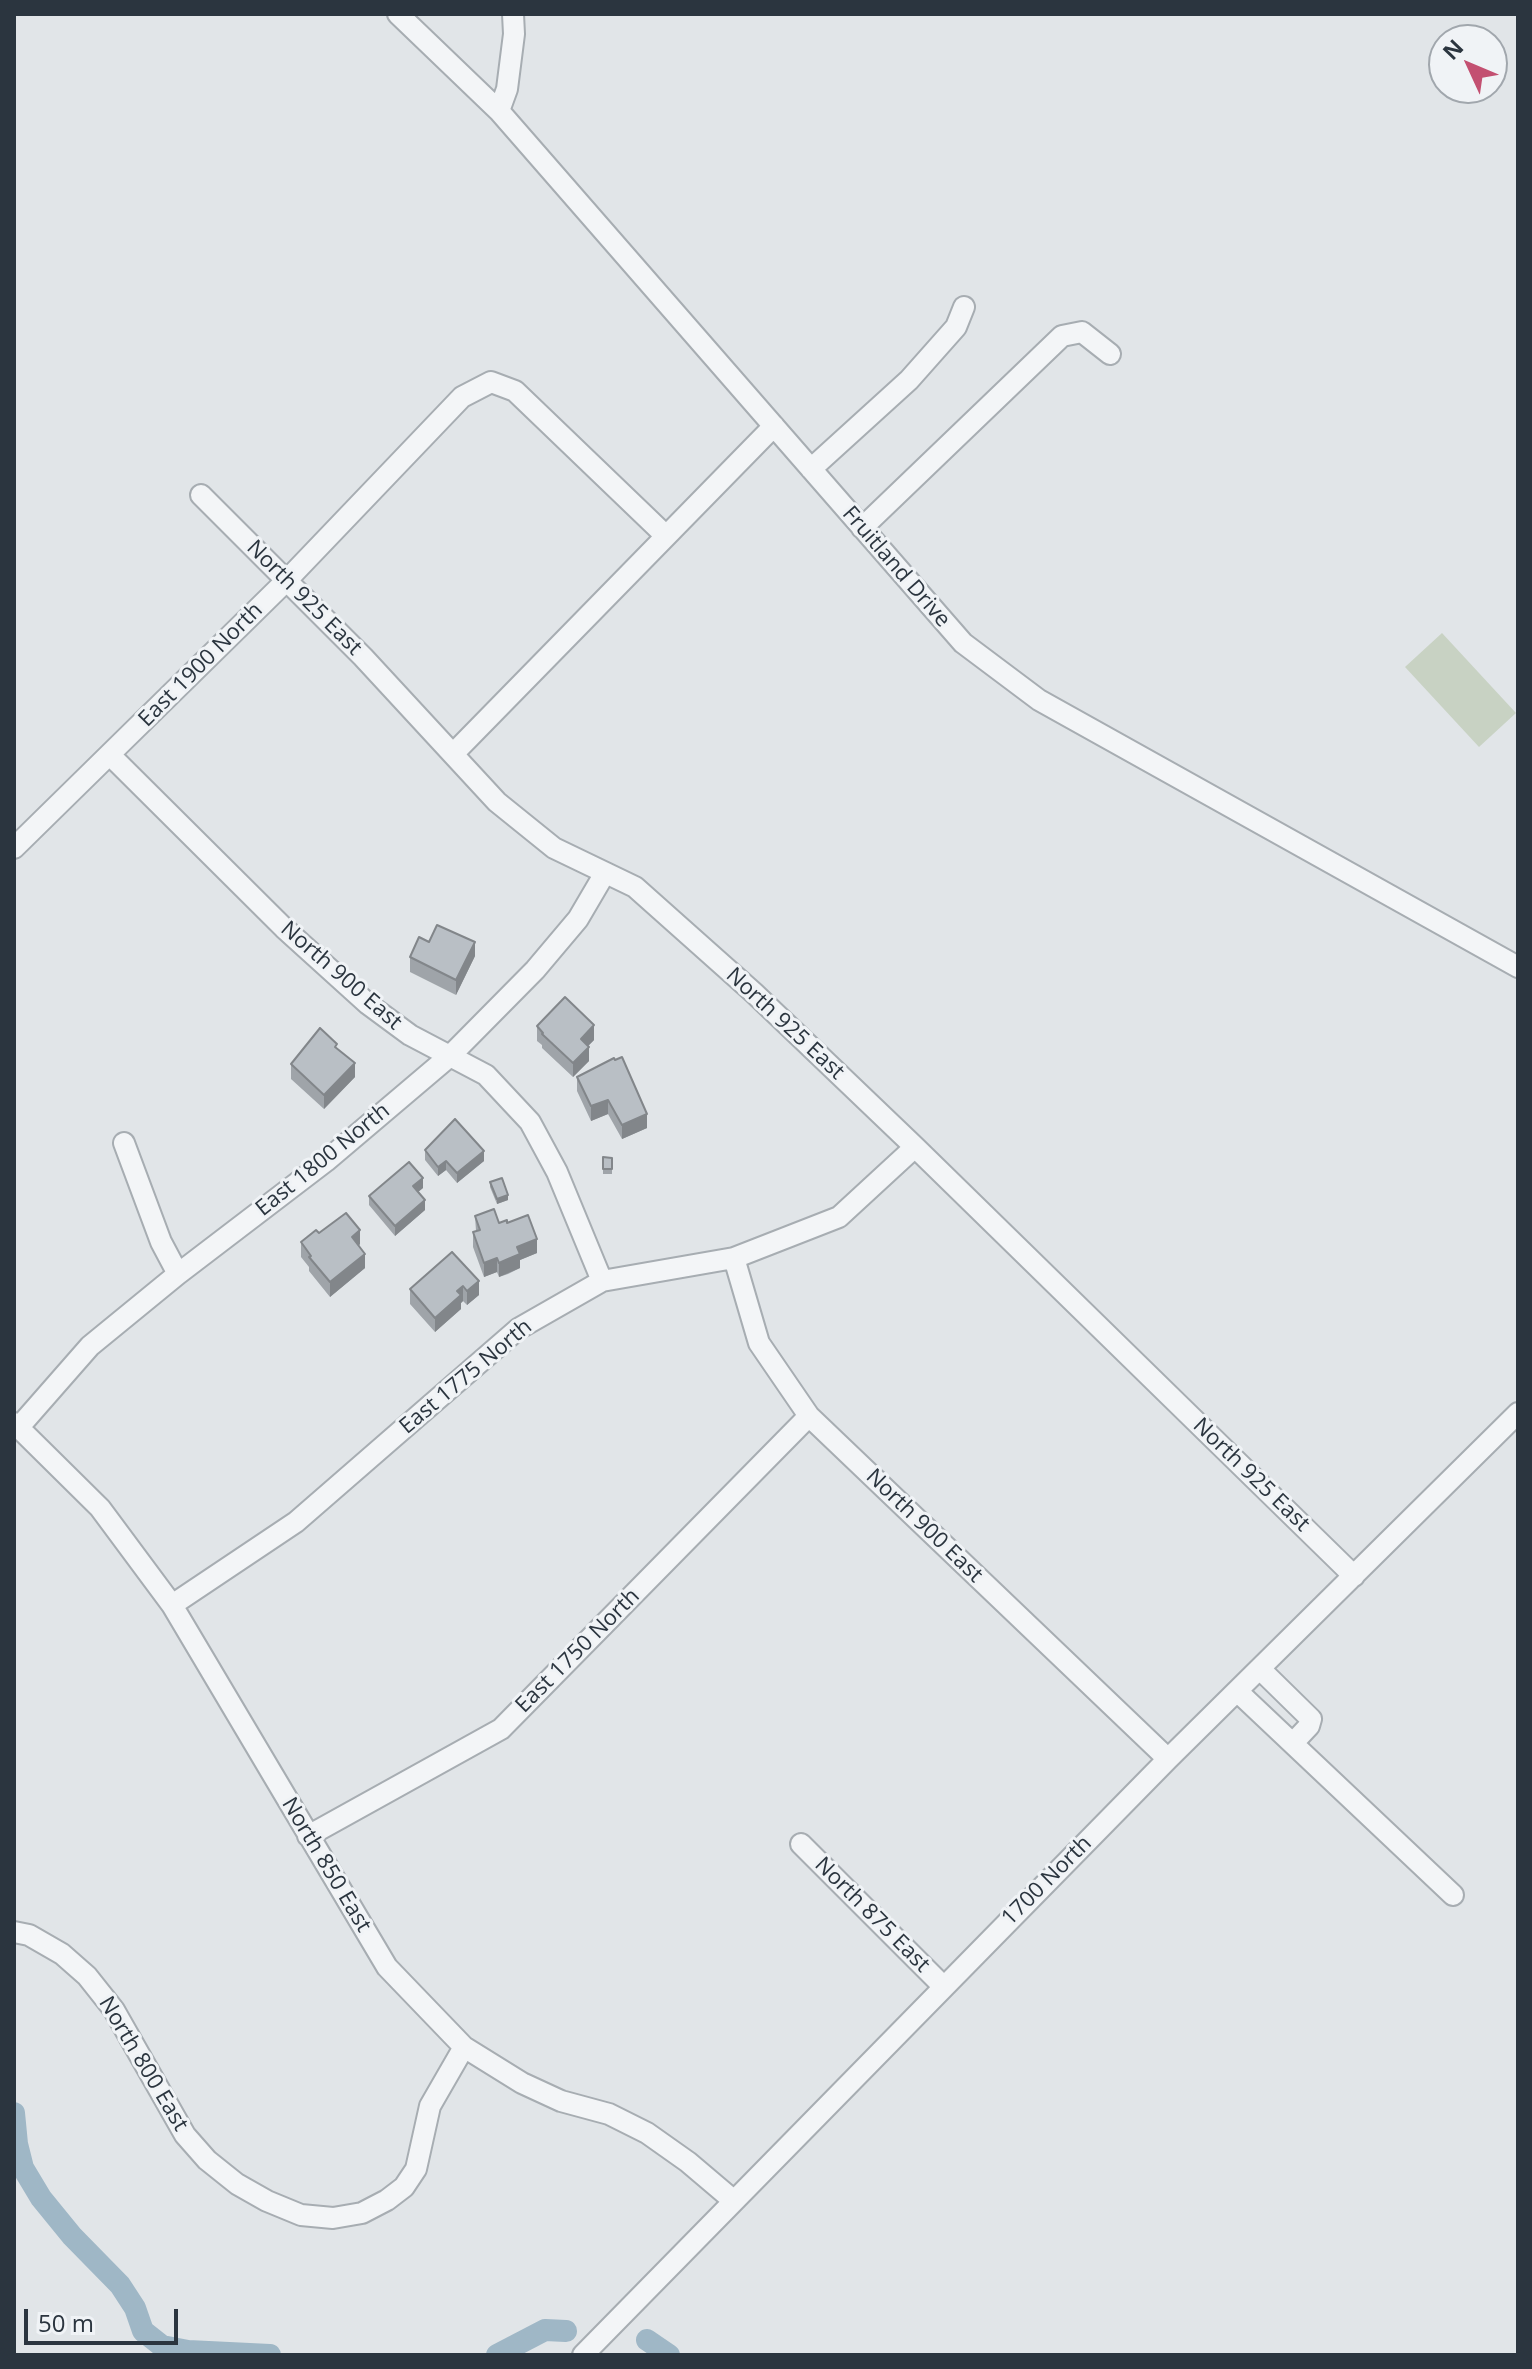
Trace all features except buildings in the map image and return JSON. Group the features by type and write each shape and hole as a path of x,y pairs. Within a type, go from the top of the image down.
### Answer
{"street":[{"name":"Fruitland Drive","path":"398,14 499,111 963,643 1039,700 1518,967"},
{"path":"499,111 507,89 514,34 513,14"},
{"path":"811,469 909,380 956,327 964,307"},
{"path":"862,528 1062,336 1082,332 1110,354"},
{"name":"East 1900 North","path":"14,848 287,580 462,397 491,382 515,391 666,536"},
{"path":"453,754 774,426"},
{"name":"North 925 East","path":"201,495 287,580 497,802 554,848 635,887 754,993 1354,1576"},
{"name":"North 900 East","path":"110,755 284,928 368,1004 410,1035 486,1075 530,1122 557,1172 602,1281"},
{"name":"East 1800 North","path":"16,1425 90,1346 326,1161 451,1055 535,970 578,919 605,873"},
{"path":"124,1143 161,1242 178,1274"},
{"name":"East 1775 North","path":"172,1605 296,1522 518,1329 602,1281 734,1258 839,1217 915,1147"},
{"name":"North 900 East","path":"734,1258 759,1343 809,1416 1168,1759"},
{"name":"1700 North","path":"583,2355 1168,1759 1518,1413"},
{"name":"East 1750 North","path":"308,1836 501,1729 809,1416"},
{"name":"North 850 East","path":"16,1425 100,1508 172,1605 387,1967 464,2047 522,2083 561,2101 609,2114 647,2133 734,2201"},
{"path":"1260,1669 1311,1719 1309,1726 1293,1743"},
{"path":"1237,1691 1453,1895"},
{"name":"North 875 East","path":"801,1844 943,1986"},
{"name":"North 800 East","path":"14,1932 29,1935 62,1954 87,1976 114,2010 185,2135 217,2168 267,2201 301,2215 333,2218 362,2213 404,2187 416,2169 430,2106 464,2047"}],"green space":[{"path":"1442,633 1516,713 1479,747 1405,667"}],"waterway":[{"path":"14,2113 23,2168 41,2198 72,2236 120,2285 135,2308 143,2331 162,2346 188,2351 270,2355"},
{"path":"497,2355 545,2330 566,2331"},
{"path":"647,2340 669,2355"}]}
